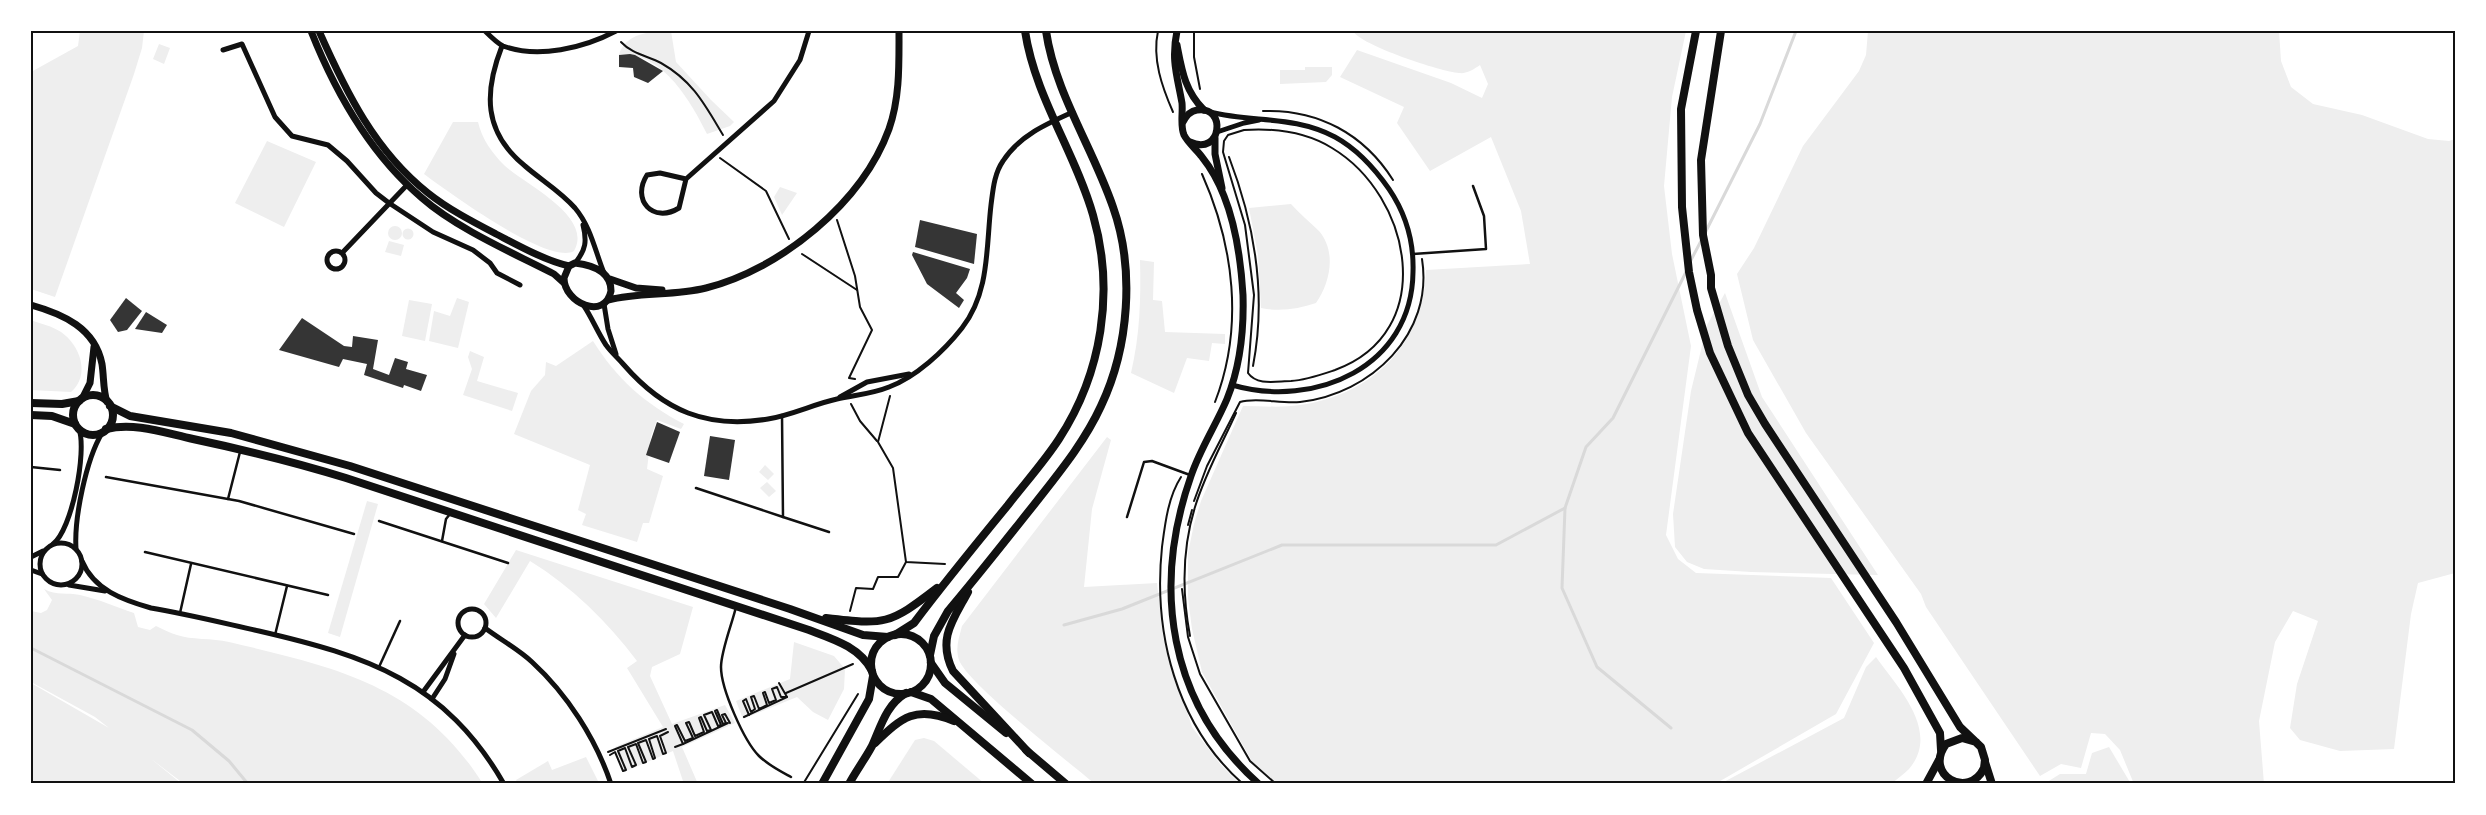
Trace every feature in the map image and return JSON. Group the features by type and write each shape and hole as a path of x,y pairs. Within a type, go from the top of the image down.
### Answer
{"main road":[{"path":"822,784 869,700 873,672 872,659 875,650 892,636 914,623 1058,440 1086,388 1100,342 1104,289 1100,238 1087,196 1053,121 1031,64 1025,31"},
{"path":"849,784 871,747 889,710 899,698 926,682 938,625 1070,459 1088,430 1102,406 1123,335 1125,284 1120,231 1097,164 1052,60 1046,31"},
{"path":"1696,31 1681,109 1682,206 1689,272 1697,310 1710,354 1748,433 1904,668 1940,733 1942,750 1939,760 1926,784"},
{"path":"1721,31 1700,160 1703,235 1711,275 1711,288 1728,346 1748,395 1781,451 1896,622 1960,727 1982,749 1992,784"},
{"path":"31,404 62,404 96,396 130,416 231,433 344,464 864,635 915,638 925,646 945,684 1066,784"},
{"path":"77,427 73,412 80,400"},
{"path":"104,431 112,418 109,404"},
{"path":"31,414 52,416 89,434 131,427 241,449 320,470 810,630 846,645 863,656 880,685 887,690 908,693 931,700 1032,784"},
{"path":"977,576 951,624 945,646 946,658 953,671 1030,753"},
{"path":"812,617 867,623 886,621 908,610 946,581"},
{"path":"871,747 893,725 911,715 940,716 965,727"},
{"path":"1942,750 1954,739 1966,738 1976,742"},
{"path":"1939,760 1942,771 1948,779 1964,783 1978,776 1985,760"}],"street":[{"path":"311,31 339,93 361,132 407,185 423,200 465,227 554,274 564,283 570,295 584,306 605,343 649,392 671,406 694,415 738,423 782,415 837,399 882,390 912,374 946,346 963,327 973,310 982,288 994,180 1002,163 1021,141 1053,121 1073,112"},
{"path":"319,31 346,90 368,128 386,151 428,193 505,238 558,263 595,267 607,276 636,288 683,292"},
{"path":"485,31 502,46 542,51 562,49 599,40 616,31"},
{"path":"686,179 660,173 647,175 640,190 642,198 653,211 670,213 679,208 686,179 774,101 800,60 809,31"},
{"path":"584,306 598,307 606,302 683,292 744,276 770,263 804,239 857,184 878,155 889,129 896,102 899,31"},
{"path":"1176,35 1184,81 1193,98 1217,121 1215,154 1223,194 1237,242 1243,296 1239,351 1232,385 1191,475 1178,516 1171,570 1171,608 1175,640 1185,677 1200,711 1219,741 1242,769 1259,784"},
{"path":"1176,35 1173,61 1182,104 1183,133 1203,158 1223,194"},
{"path":"224,50 242,44 275,117 282,128 292,136 328,145 389,203 433,232 474,250 490,263 497,273 520,285"},
{"path":"502,46 490,89 492,119 497,135 516,159 556,189 576,210 595,244 612,291 606,302 608,329 617,357"},
{"path":"1183,123 1193,111 1207,111 1285,120 1316,129 1337,138 1359,155 1379,175 1398,204 1408,228 1413,254 1413,287 1403,322 1390,344 1362,369 1330,383 1300,391 1251,391 1232,385"},
{"path":"1190,142 1206,144 1216,135 1244,123 1267,119"},
{"path":"343,252 407,185"},
{"path":"564,283 572,264 586,244 582,220"},
{"path":"31,305 69,318 80,327 94,347 101,362 104,390 109,404"},
{"path":"80,400 90,382 94,347"},
{"path":"837,399 867,382 912,374"},
{"path":"31,557 46,549 61,536 68,518 82,448 77,427"},
{"path":"104,431 90,460 75,529 76,549 88,572 106,591"},
{"path":"51,545 64,543 76,549"},
{"path":"42,574 40,561 46,549"},
{"path":"67,585 80,574 82,561"},
{"path":"31,570 42,574 54,585 106,591 135,604 333,649 379,667 424,692 432,699 474,741 504,784"},
{"path":"468,609 482,612 486,620 485,628 477,636 465,635 459,628 458,621 462,613 468,609"},
{"path":"485,628 532,662 562,696 594,745 611,784"},
{"path":"432,699 445,679 455,652 465,635"},
{"path":"424,692 436,672 455,652"}],"lane":[{"path":"1413,254 1486,249 1484,216 1473,186"},
{"path":"782,415 783,517"},
{"path":"228,499 241,449"},
{"path":"1127,517 1144,462 1152,461 1191,475"},
{"path":"31,468 60,470"},
{"path":"106,477 228,499 354,534"},
{"path":"696,488 829,532"},
{"path":"442,542 446,519 450,512"},
{"path":"379,521 508,563"},
{"path":"145,552 328,595"},
{"path":"180,614 191,564"},
{"path":"275,635 287,586"},
{"path":"736,606 721,666 724,685 750,744 760,757 792,777"},
{"path":"379,667 400,621"}],"path":[{"path":"1194,31 1194,57 1200,92"},
{"path":"621,42 626,48 662,63 697,90 724,136 726,145 720,158 766,191 788,238 804,239"},
{"path":"1260,111 1293,111 1342,129 1377,157 1397,186"},
{"path":"1230,134 1252,129 1284,131 1320,142 1343,155 1370,182 1389,209 1398,230 1402,255 1401,292 1396,312 1382,337 1366,353 1343,367 1310,378 1274,382 1254,379"},
{"path":"1229,157 1247,209 1257,261 1259,303 1253,366"},
{"path":"1214,403 1228,354 1232,296 1228,254 1217,208"},
{"path":"830,224 836,217 860,307 872,330 849,378 867,382"},
{"path":"1276,784 1250,761 1200,674 1188,637 1183,615 1181,571 1192,507 1207,466 1236,405 1249,400 1273,403 1315,399 1353,386 1379,369 1398,351 1415,319 1423,287 1421,253"},
{"path":"802,254 857,290"},
{"path":"878,442 890,395 882,390"},
{"path":"848,398 860,421 878,442 893,468 906,562 898,577 878,577 873,589 856,588 850,614"},
{"path":"1190,636 1184,586 1194,508 1236,413"},
{"path":"1184,473 1171,501 1164,529 1159,593 1164,642 1175,680 1190,716 1210,748 1243,784"},
{"path":"906,562 946,564"},
{"path":"786,693 853,664"},
{"path":"779,682 782,692 786,693 787,697"},
{"path":"749,715 742,701 746,699 751,712 755,710 751,697 754,696 759,708 767,705 762,693 765,692 769,703 776,700 772,689 777,688 781,697 787,697"},
{"path":"803,784 858,694"},
{"path":"675,747 787,697"},
{"path":"683,744 674,726 678,725 685,741 692,738 686,723 689,722 695,736 704,732 699,718 701,717 707,731 711,730 704,714 712,712 718,726 721,725 715,711 717,710 723,724 726,723 722,715 725,714 729,723"},
{"path":"608,752 666,728"},
{"path":"610,755 615,752 622,771 626,770 618,751 625,748 632,767 636,765 628,747 636,744 643,763 646,762 638,743 646,740 653,759 655,758 649,739 656,736 663,754 666,753 660,736 668,732"}],"shaded area":[{"path":"80,31 144,31 142,48 134,74 55,297 31,289 31,72 78,46"},
{"path":"671,31 676,62 734,122 730,126 707,134 683,93 661,69 648,61 634,56 619,55 622,48 633,38 647,33"},
{"path":"1353,31 1686,31 1672,97 1664,186 1672,254 1691,346 1666,535 1678,559 1696,573 1831,578 1874,643 1836,714 1715,784 1278,784 1254,765 1202,672 1192,629 1188,598 1188,553 1194,524 1201,501 1243,406 1279,407 1300,405 1326,399 1350,390 1371,377 1390,361 1405,342 1416,320 1423,296 1426,270 1530,264 1521,211 1491,137 1430,171 1397,123 1404,107 1340,77 1357,50 1451,83 1482,98 1488,84 1480,65 1465,73 1436,68 1385,50 1359,37"},
{"path":"1868,31 2279,31 2281,61 2291,87 2313,104 2362,115 2428,139 2449,141 2455,139 2455,573 2418,583 2411,614 2394,749 2340,751 2300,740 2290,728 2297,684 2318,621 2293,611 2275,642 2259,721 2264,784 2134,784 2120,750 2105,734 2091,733 2081,768 2061,764 2040,776 1926,607 1921,594 1806,433 1753,340 1737,274 1754,248 1803,146 1859,71 1866,55"},
{"path":"159,44 170,48 164,64 153,59"},
{"path":"1305,67 1332,67 1332,75 1326,82 1280,84 1280,70 1305,70"},
{"path":"453,122 478,122 482,134 495,156 566,213 574,225 578,238 574,251 561,253 543,248 522,238 475,210 424,174"},
{"path":"267,141 316,162 284,227 235,203"},
{"path":"780,187 797,193 782,215 774,197"},
{"path":"1291,204 1325,239 1330,258 1328,277 1316,303 1289,309 1261,308 1258,255 1249,208"},
{"path":"395,226 400,228 402,233 400,238 395,240 390,238 388,233 390,228"},
{"path":"408,228 414,234 408,240 402,234"},
{"path":"389,241 404,245 401,256 385,252"},
{"path":"1140,260 1154,262 1153,300 1162,301 1165,332 1225,334 1225,344 1212,343 1209,361 1187,358 1174,393 1131,373 1139,317"},
{"path":"1725,293 1762,397 1878,575 1704,569 1687,562 1675,547 1673,514 1691,391 1707,325"},
{"path":"457,298 469,302 458,348 429,341 434,311 450,316"},
{"path":"409,300 432,304 425,341 402,336"},
{"path":"31,320 61,332 78,352 81,360 81,377 71,392 31,390"},
{"path":"593,341 611,367 632,389 657,408 684,424 681,429 657,420 651,436 647,469 663,476 649,523 643,523 637,542 582,525 586,514 578,510 590,465 514,434 531,391 545,375 546,362 556,366"},
{"path":"470,351 484,357 477,381 518,393 512,411 463,395 472,369 468,357"},
{"path":"1107,437 1111,440 1092,509 1084,587 1157,583 1163,637 1192,727 1221,765 1240,784 1095,784 999,704 966,671 959,660 957,647 962,626"},
{"path":"765,465 774,474 768,480 759,472"},
{"path":"767,482 776,491 769,497 760,488"},
{"path":"367,501 378,504 340,637 328,633"},
{"path":"516,550 693,607 680,654 652,667 650,676 672,724 725,705 735,723 682,747 698,784 684,784 673,751 624,772 615,747 663,727 627,668 637,661 614,632 560,582 530,561 496,618 484,604"},
{"path":"44,589 87,597 134,613 138,627 150,630 156,626 183,637 222,641 268,651 340,672 372,685 403,702 432,724 459,750 483,784 184,784 150,758 182,784 31,784 31,683 109,728 95,717 31,682 31,611 41,613 47,610 52,600"},
{"path":"794,642 834,656 845,669 844,689 828,720 813,712 797,697 743,719 736,701 790,679"},
{"path":"1876,657 1905,696 1913,710 1918,725 1920,740 1918,755 1903,775 1891,784 1720,784 1844,718 1866,667"},
{"path":"924,738 934,741 985,784 887,784 915,740"},
{"path":"2109,747 2131,784 2044,784 2060,774 2086,774 2092,753"},
{"path":"586,757 599,783 518,784 516,780 548,761 552,770"}],"building":[{"path":"630,54 663,71 648,83 634,77 633,68 619,67 619,55"},
{"path":"920,220 977,234 974,264 915,247"},
{"path":"913,252 970,269 967,278 956,293 964,300 959,308 927,284 912,255"},
{"path":"126,298 142,311 127,330 118,332 110,320"},
{"path":"146,312 167,325 162,333 135,329"},
{"path":"302,318 344,346 352,347 353,336 378,340 373,369 389,375 395,358 408,362 406,369 427,375 421,391 404,385 403,388 364,375 367,364 343,359 339,367 279,350"},
{"path":"657,422 680,432 669,463 646,455"},
{"path":"710,436 735,440 729,480 704,476"}],"waterway":[{"path":"1705,233 1760,124 1796,31"},
{"path":"1690,262 1702,239"},
{"path":"1671,728 1597,667 1562,588 1565,508 1586,447 1613,418 1687,270"},
{"path":"1064,625 1122,609 1282,545 1496,545 1565,508"},
{"path":"31,648 192,730 229,761 248,784"}]}
